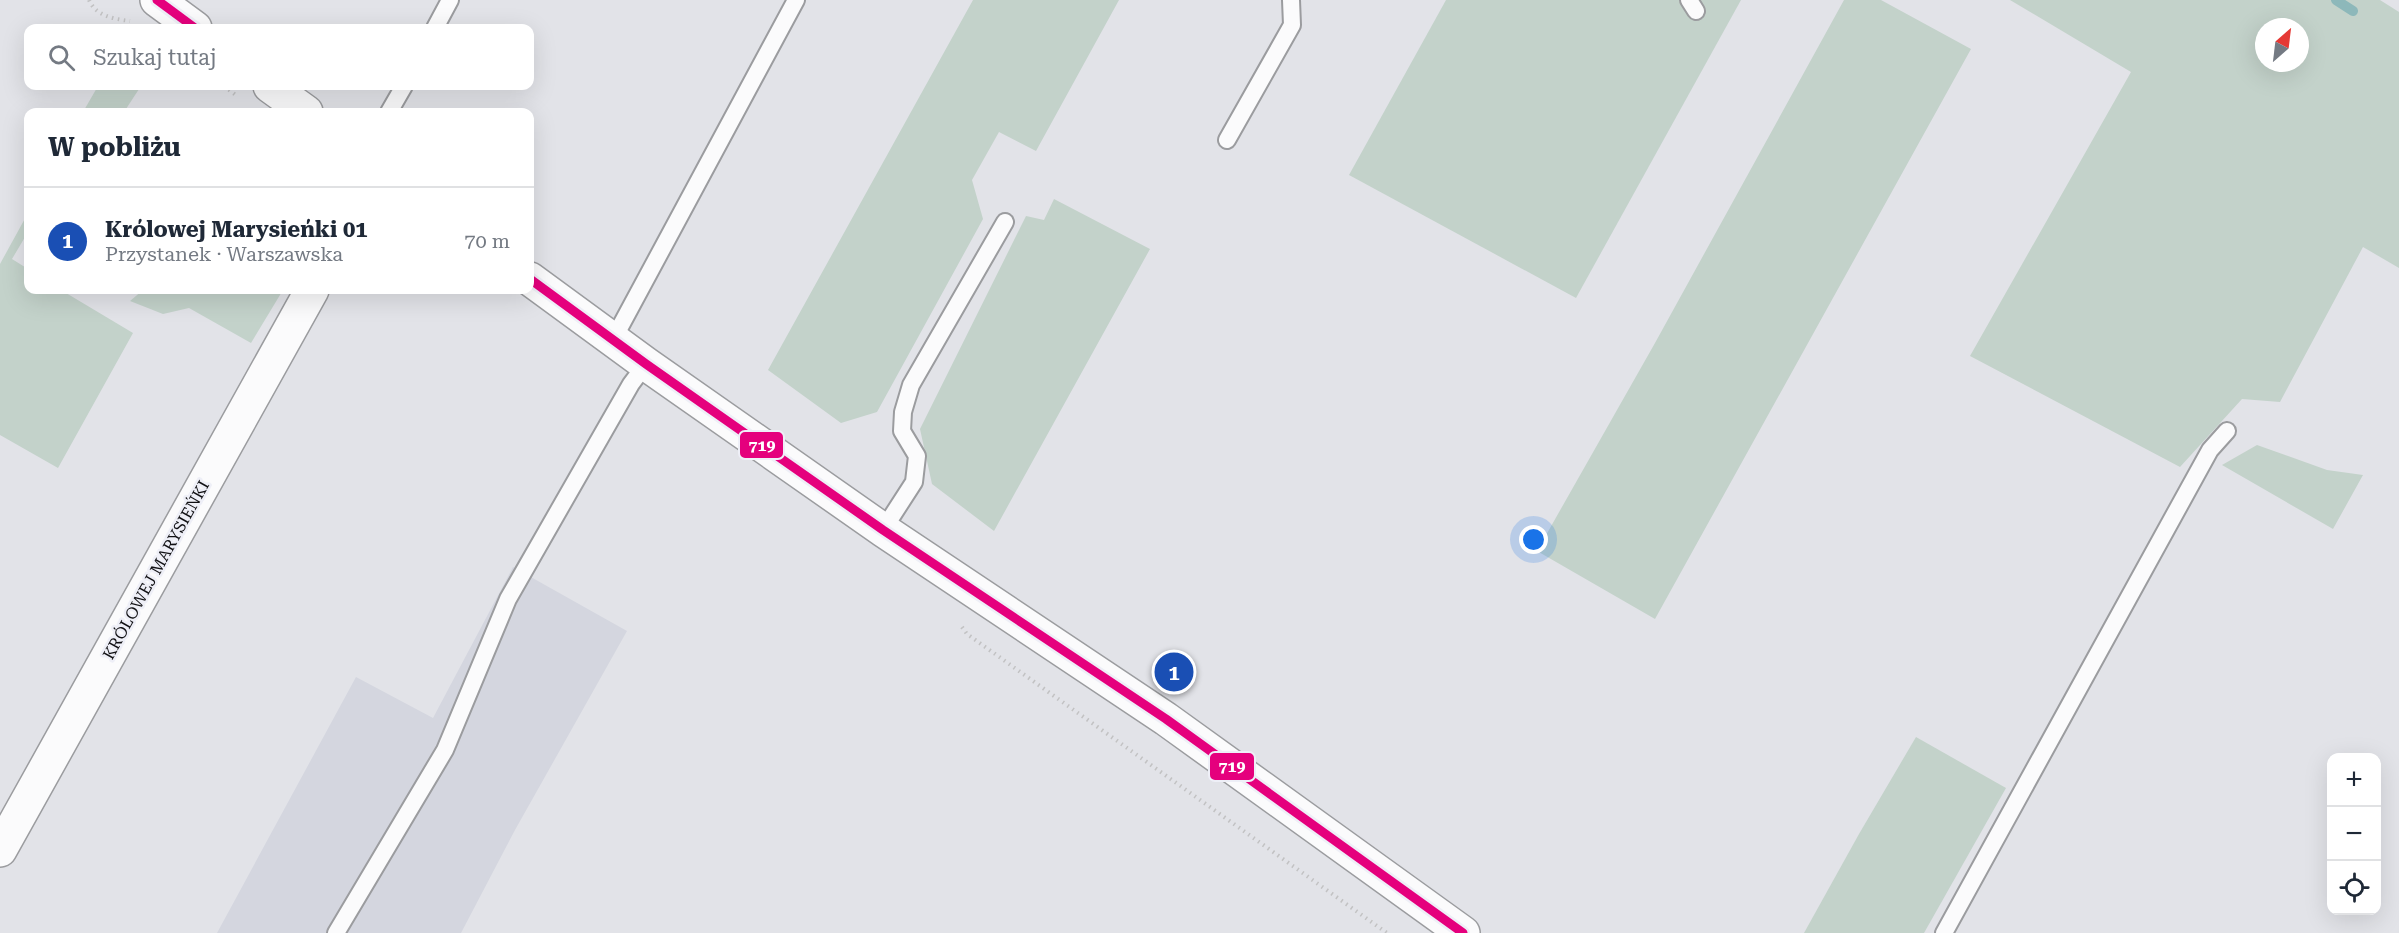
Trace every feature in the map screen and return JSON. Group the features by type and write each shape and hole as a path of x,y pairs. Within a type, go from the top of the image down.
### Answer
{"main road":[{"path":"158,0 190,24"},
{"path":"276,90 300,108"},
{"path":"534,282 646,364 883,530 1166,719 1463,933"},
{"name":"KRÓLOWEJ MARYSIEŃKI","path":"0,850 310,294"}],"lane":[{"path":"437,24 450,0"},
{"path":"614,340 796,0"},
{"path":"1227,140 1292,25 1290,0"},
{"path":"391,108 402,90"},
{"path":"883,530 914,482 917,456 902,431 903,412 911,385 1005,222"},
{"path":"336,933 446,750 508,599 631,384 646,364"},
{"path":"1944,933 2210,450 2227,431"}],"path":[{"path":"89,0 91,5 110,18 131,21"}],"shaded area":[{"path":"973,0 1119,0 1036,151 999,132 972,180 983,219 877,412 841,423 768,370"},
{"path":"1446,0 1741,0 1576,298 1349,175"},
{"path":"1844,0 1881,0 1971,49 1655,619 1537,551 1655,343"},
{"path":"2010,0 2380,0 2399,12 2399,268 2363,247 2280,402 2242,399 2180,467 1970,356 2131,72"},
{"path":"96,90 138,90 127,108 85,108"},
{"path":"1054,199 1150,249 994,531 932,484 920,429 1026,216 1044,220"},
{"path":"24,220 24,239 12,259 24,266 24,294 68,294 133,333 58,468 0,435 0,264"},
{"path":"138,294 281,294 251,343 189,308 163,314 130,301"},
{"path":"2257,445 2327,470 2363,475 2333,529 2222,465"},
{"path":"513,567 627,631 515,830 461,933 217,933 356,677 433,718"},
{"path":"1916,737 2006,788 1924,933 1804,933 1859,834"}],"waterway":[{"path":"2336,0 2353,11"}],"transit line":[{"name":"719","path":"157,0 190,24"},
{"name":"719","path":"534,282 646,364 883,530 1166,719 1463,933"}],"place":[{"name":"Królowej Marysieńki 01","path":"1174,672"}]}
